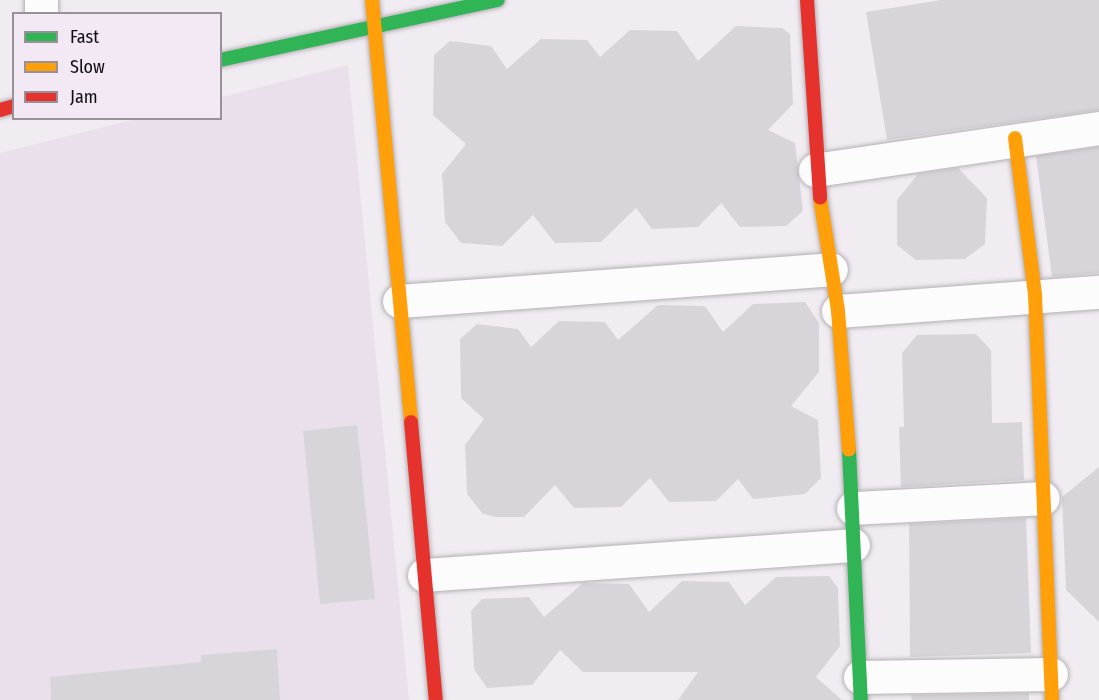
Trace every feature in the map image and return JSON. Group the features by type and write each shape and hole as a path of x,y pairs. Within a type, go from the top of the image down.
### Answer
{"street":[{"path":"372,0 436,700"},
{"path":"222,60 498,0"},
{"path":"807,0 815,170 838,311 853,508 860,688 1052,687 1035,296 1015,138"},
{"path":"815,170 1015,138 1099,128"},
{"path":"399,301 831,269"},
{"path":"838,311 1099,292"},
{"path":"853,508 1044,498"},
{"path":"424,575 853,545"}],"shaded area":[{"path":"348,65 409,700 0,700 0,153 132,120 222,120 222,97"}],"building":[{"path":"941,0 1099,0 1099,110 887,140 866,12"},
{"path":"736,26 782,28 790,34 793,104 768,130 795,143 803,211 786,226 740,227 721,203 698,227 652,229 636,208 601,242 555,243 533,215 502,246 461,243 445,222 442,174 466,144 433,115 434,55 450,41 491,46 507,69 541,39 587,40 600,57 630,30 677,31 698,61"},
{"path":"1099,147 1099,273 1052,277 1036,156"},
{"path":"958,168 987,198 985,244 965,259 916,260 897,245 897,200 918,174"},
{"path":"805,302 819,323 819,372 791,406 818,420 821,478 805,494 753,499 738,479 716,501 669,502 650,478 621,507 574,508 555,485 524,517 496,517 483,514 467,494 465,445 484,419 461,398 460,339 477,324 518,329 531,347 559,321 605,322 618,340 658,305 705,306 723,332 753,304"},
{"path":"976,334 991,350 992,423 1022,422 1024,480 901,487 899,427 904,427 902,353 917,335"},
{"path":"357,425 375,599 320,604 303,431"},
{"path":"1099,467 1099,622 1066,590 1062,497"},
{"path":"1026,518 1031,653 910,657 909,524"},
{"path":"829,576 838,588 840,646 816,677 842,700 678,700 698,672 583,672 560,650 532,685 487,688 474,669 471,611 482,599 529,597 544,617 583,583 629,584 649,612 682,581 729,582 745,605 776,577"},
{"path":"277,649 280,700 51,700 50,677 201,662 201,655"},
{"path":"1029,693 1029,700 912,700 911,695"}],"traffic: fast":[{"path":"222,60 498,0"},
{"path":"849,450 861,700"}],"traffic: slow":[{"path":"372,0 411,422"},
{"path":"1015,138 1035,295 1052,700"},
{"path":"820,198 838,311 849,450"}],"traffic: jam":[{"path":"807,0 820,198"},
{"path":"0,110 12,107"},
{"path":"411,422 436,700"}]}
